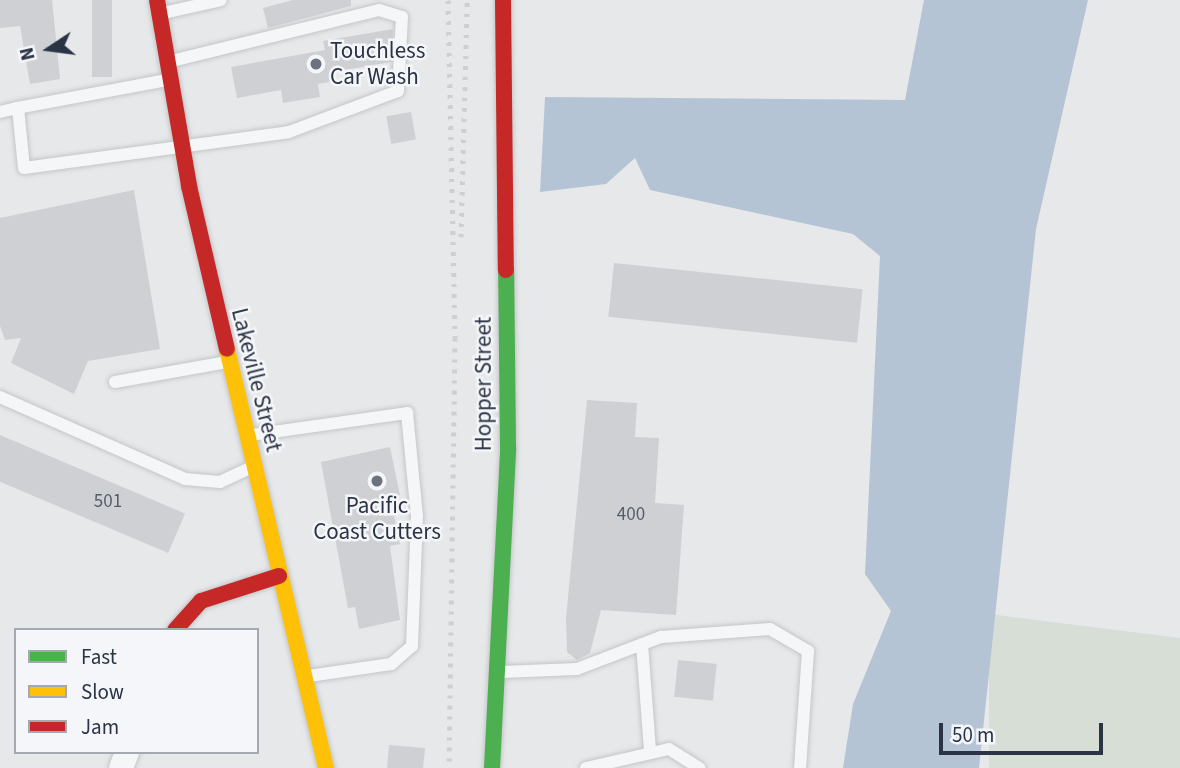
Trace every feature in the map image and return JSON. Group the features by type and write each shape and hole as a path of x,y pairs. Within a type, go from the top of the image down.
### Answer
{"street":[{"name":"Hopper Street","path":"492,768 501,672 508,448 503,0"},
{"name":"Lakeville Street","path":"159,7 182,147 228,362 326,768"},
{"path":"178,628 201,601 279,576"}],"lane":[{"path":"159,7 221,0"},
{"path":"18,108 15,123 29,172 289,132 398,91 402,18 379,10 168,62"},
{"path":"0,112 171,79"},
{"path":"115,382 228,362"},
{"path":"0,397 185,479 220,482 254,467"},
{"path":"247,435 407,413 417,516 412,646 391,664 305,676"},
{"path":"501,672 577,669 661,636 770,629 796,640 808,652 810,690 800,768"},
{"path":"642,644 650,751"},
{"path":"586,768 650,751 669,749 699,768"}],"shaded area":[{"path":"989,614 1180,638 1180,768 989,768"}],"water":[{"path":"924,0 1088,0 1036,229 979,768 843,768 853,704 891,611 865,574 880,256 853,234 650,190 635,158 606,184 540,192 545,97 905,100"}],"building":[{"path":"0,0 52,0 60,79 30,84 20,26 0,28"},
{"path":"92,0 112,0 112,77 92,77"},
{"path":"293,0 351,0 351,6 268,28 263,8"},
{"name":"Touchless Car Wash","path":"393,29 391,62 333,72 335,81 318,84 320,97 283,103 281,90 237,98 231,67 325,50 323,41"},
{"path":"411,112 416,140 391,144 386,116"},
{"path":"134,190 160,349 88,361 74,394 11,363 21,338 5,340 0,326 0,218"},
{"path":"614,263 863,289 857,343 608,317"},
{"path":"587,400 637,403 635,437 659,438 655,503 684,505 676,615 601,610 590,653 577,660 567,652 566,618"},
{"path":"0,435 185,514 168,553 0,482"},
{"path":"390,447 400,495 390,497 400,544 390,546 400,620 359,629 355,607 348,608 321,462"},
{"path":"678,660 717,664 713,701 674,697"},
{"path":"389,745 425,748 423,768 387,768"}],"railway":[{"path":"448,0 455,338 449,768"},
{"path":"461,237 467,0"}],"traffic: fast":[{"path":"492,768 508,448 506,270"}],"traffic: slow":[{"path":"227,349 326,768"}],"traffic: jam":[{"path":"157,0 189,186 227,349"},
{"path":"503,0 506,270"},
{"path":"177,628 201,601 279,576"}],"place":[{"name":"Touchless Car Wash","path":"316,64"},
{"name":"Pacific Coast Cutters","path":"377,481"}]}
